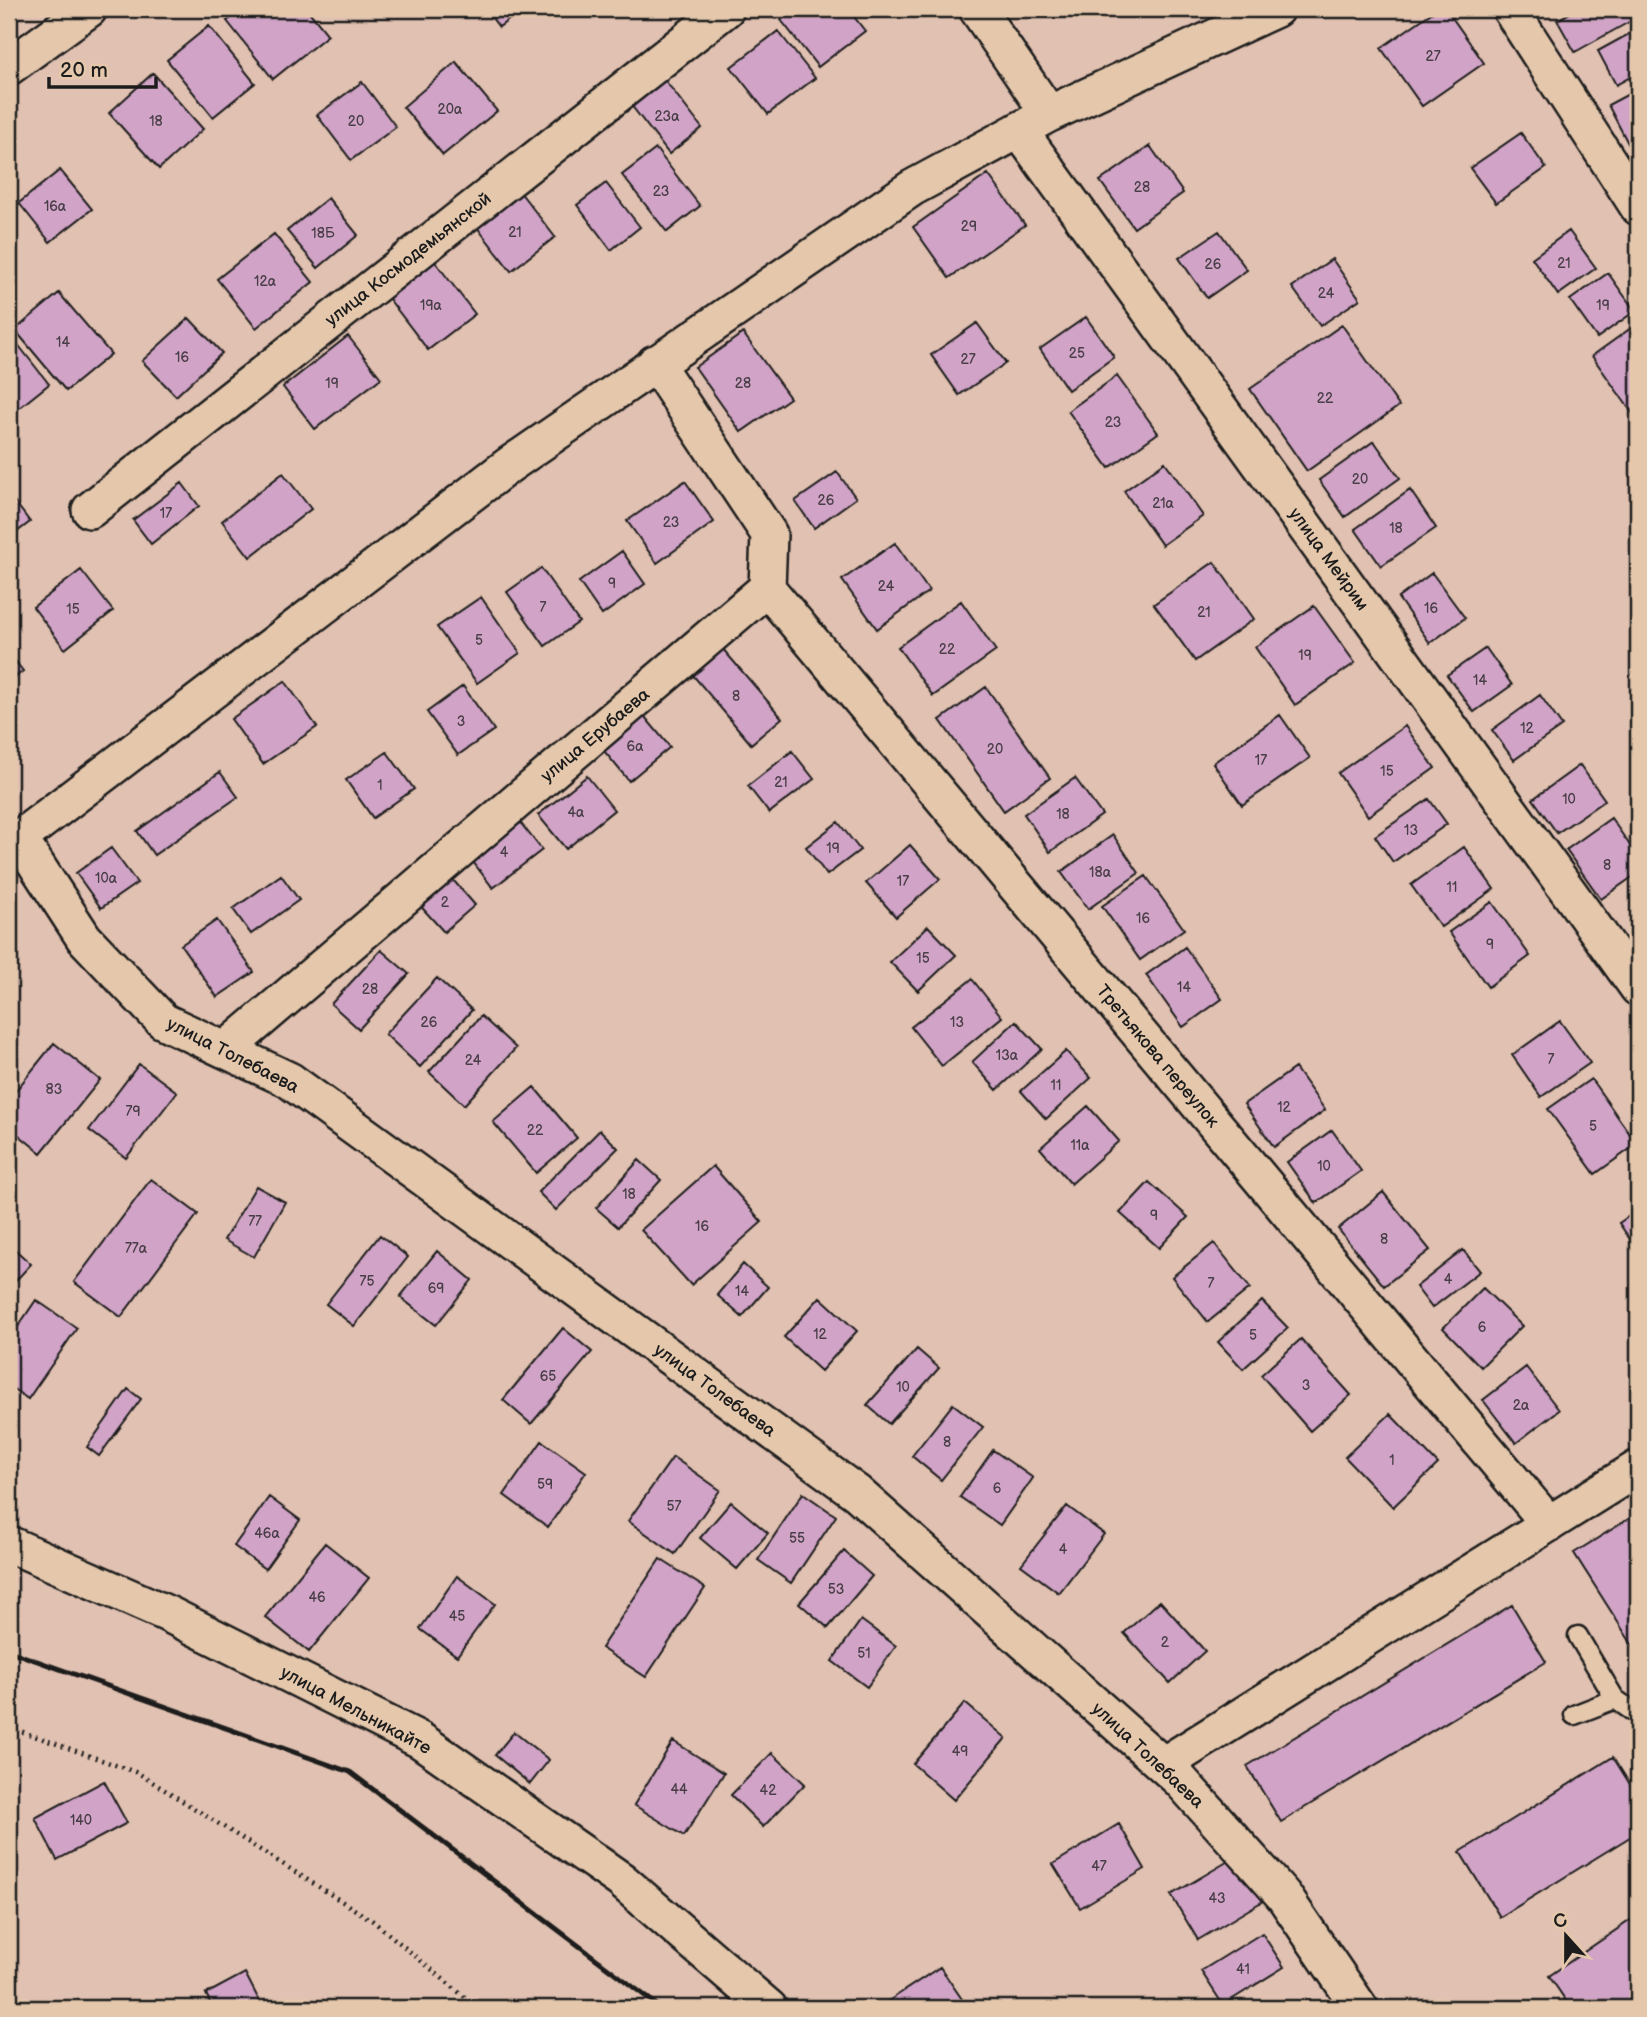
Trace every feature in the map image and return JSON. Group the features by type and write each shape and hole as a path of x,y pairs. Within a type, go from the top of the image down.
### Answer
{"street":[{"path":"9,68 89,9"},
{"name":"улица Космодемьянской","path":"90,510 726,9"},
{"name":"улица Мейрим","path":"977,9 1034,122 1638,988"},
{"path":"14,842 509,465 912,188 1034,122 1276,9"},
{"path":"1510,9 1638,207"},
{"path":"655,363 769,534 767,589"},
{"name":"улица Ерубаева","path":"225,1050 767,589"},
{"name":"Третьякова переулок","path":"767,589 1549,1524"},
{"name":"улица Толебаева","path":"14,842 84,938 163,1021 289,1080 857,1493 1180,1780 1283,1895 1360,2008"},
{"path":"1163,1765 1638,1468"},
{"name":"улица Мельникайте","path":"9,1544 168,1614 420,1740 621,1880 769,2008"}],"lane":[{"path":"1578,1636 1615,1699 1638,1715"},
{"path":"1574,1715 1615,1699"}],"path":[{"path":"9,1727 138,1773 373,1921 478,2008"}],"building":[{"path":"242,9 307,9 328,35 273,79 227,21"},
{"path":"485,9 523,9 499,27"},
{"path":"795,9 848,9 865,31 818,67 781,20"},
{"path":"862,9 882,9 869,18"},
{"path":"1437,9 1446,9 1484,63 1422,106 1381,48"},
{"path":"1577,9 1638,9 1638,17 1575,52 1557,20"},
{"path":"209,26 255,83 213,117 167,60"},
{"path":"1638,29 1638,73 1616,85 1598,51"},
{"path":"778,31 815,78 768,114 731,67"},
{"path":"456,62 497,111 443,155 403,107"},
{"path":"153,73 203,129 159,169 109,113"},
{"path":"664,79 702,128 669,154 631,105"},
{"path":"362,82 396,127 351,160 317,115"},
{"path":"1638,89 1638,142 1630,147 1608,105"},
{"path":"1521,133 1546,168 1496,203 1470,168"},
{"path":"1150,146 1183,193 1134,228 1100,181"},
{"path":"656,149 700,206 667,232 622,175"},
{"path":"60,170 92,209 50,242 19,203"},
{"path":"988,174 1025,225 949,278 913,227"},
{"path":"606,183 640,227 611,250 577,205"},
{"path":"520,192 555,237 511,271 476,226"},
{"path":"328,198 358,235 318,268 287,231"},
{"path":"1219,231 1247,270 1207,298 1179,258"},
{"path":"1569,231 1596,268 1558,295 1532,258"},
{"path":"274,234 313,282 256,328 217,279"},
{"path":"433,259 475,314 428,350 386,295"},
{"path":"1332,259 1360,299 1320,326 1292,287"},
{"path":"1608,273 1635,311 1597,338 1570,300"},
{"path":"59,293 111,354 66,391 15,330"},
{"path":"1086,317 1114,357 1068,390 1040,349"},
{"path":"189,318 222,353 176,396 142,361"},
{"path":"977,323 1006,363 959,395 931,355"},
{"path":"1638,323 1638,411 1633,414 1592,356"},
{"path":"1342,325 1399,406 1307,471 1250,389"},
{"path":"743,333 790,398 741,432 695,367"},
{"path":"348,336 381,378 315,429 283,387"},
{"path":"12,337 49,384 9,416 9,340"},
{"path":"1117,376 1158,433 1109,468 1068,411"},
{"path":"1374,441 1400,478 1345,517 1319,480"},
{"path":"1165,462 1203,516 1162,545 1124,491"},
{"path":"837,472 856,498 814,528 795,501"},
{"path":"283,473 311,509 250,557 222,521"},
{"path":"685,481 714,522 657,563 627,521"},
{"path":"182,483 199,506 151,544 133,520"},
{"path":"1410,490 1436,528 1381,566 1355,529"},
{"path":"9,494 30,522 9,538"},
{"path":"895,543 929,591 877,629 842,580"},
{"path":"622,551 645,584 602,615 579,582"},
{"path":"1214,562 1254,619 1195,661 1154,604"},
{"path":"541,568 579,622 545,646 507,592"},
{"path":"81,570 113,611 65,649 33,607"},
{"path":"1432,573 1465,618 1430,643 1398,598"},
{"path":"481,597 520,653 477,683 437,627"},
{"path":"961,601 996,651 933,696 898,647"},
{"path":"1314,606 1355,663 1295,705 1255,647"},
{"path":"722,648 782,718 751,744 691,673"},
{"path":"1486,648 1512,685 1474,712 1447,675"},
{"path":"9,653 23,671 9,682"},
{"path":"285,681 317,727 263,764 231,719"},
{"path":"463,686 494,730 458,755 427,712"},
{"path":"986,687 1050,778 1004,811 940,720"},
{"path":"1540,695 1562,726 1514,760 1492,730"},
{"path":"640,711 670,747 629,781 599,745"},
{"path":"1280,715 1310,758 1242,805 1213,763"},
{"path":"1405,726 1435,768 1368,816 1338,773"},
{"path":"792,751 814,779 769,813 748,786"},
{"path":"387,752 414,789 373,818 346,780"},
{"path":"1580,765 1605,800 1557,833 1533,799"},
{"path":"220,772 238,797 154,855 137,831"},
{"path":"587,776 614,810 566,849 538,815"},
{"path":"1075,778 1102,815 1050,852 1024,814"},
{"path":"1429,799 1447,824 1393,862 1375,836"},
{"path":"515,816 542,850 493,888 467,854"},
{"path":"1611,818 1638,857 1638,873 1601,899 1566,850"},
{"path":"838,822 860,850 827,875 806,847"},
{"path":"1113,835 1139,873 1088,909 1061,872"},
{"path":"910,845 940,879 896,917 866,883"},
{"path":"1464,847 1494,889 1441,927 1411,885"},
{"path":"111,848 137,883 101,908 76,873"},
{"path":"446,872 475,905 444,932 415,900"},
{"path":"281,875 299,900 251,934 233,909"},
{"path":"1146,876 1184,929 1140,960 1102,906"},
{"path":"1492,902 1530,956 1488,987 1449,932"},
{"path":"217,920 254,972 217,997 181,945"},
{"path":"928,926 956,955 918,991 890,962"},
{"path":"1185,947 1222,999 1183,1027 1146,975"},
{"path":"381,950 409,974 359,1029 331,1004"},
{"path":"437,978 472,1010 420,1067 385,1034"},
{"path":"972,979 1002,1017 942,1066 911,1027"},
{"path":"481,1016 516,1048 464,1105 429,1072"},
{"path":"1016,1021 1042,1049 997,1090 972,1062"},
{"path":"1560,1021 1590,1063 1541,1097 1512,1055"},
{"path":"54,1043 100,1080 41,1153 9,1127 9,1099"},
{"path":"1066,1051 1091,1078 1046,1119 1021,1091"},
{"path":"139,1064 177,1092 126,1158 89,1130"},
{"path":"1295,1068 1325,1110 1274,1147 1244,1104"},
{"path":"1591,1079 1637,1144 1595,1174 1548,1109"},
{"path":"534,1087 577,1138 536,1173 493,1122"},
{"path":"1088,1106 1119,1141 1071,1184 1040,1148"},
{"path":"600,1130 618,1148 556,1210 538,1192"},
{"path":"1332,1130 1361,1171 1316,1203 1287,1162"},
{"path":"639,1160 661,1180 618,1227 596,1208"},
{"path":"713,1166 762,1222 691,1285 641,1230"},
{"path":"151,1179 198,1214 121,1317 74,1282"},
{"path":"1149,1182 1188,1217 1159,1248 1120,1213"},
{"path":"256,1186 285,1202 254,1257 224,1240"},
{"path":"1383,1192 1430,1250 1384,1286 1338,1229"},
{"path":"1638,1210 1638,1251 1619,1223"},
{"path":"380,1235 408,1257 354,1326 326,1304"},
{"path":"1214,1243 1250,1288 1208,1322 1172,1277"},
{"path":"9,1244 31,1264 9,1288"},
{"path":"1463,1250 1480,1271 1432,1308 1416,1287"},
{"path":"437,1251 472,1280 436,1325 400,1297"},
{"path":"743,1264 768,1287 742,1317 717,1295"},
{"path":"1483,1288 1522,1326 1481,1367 1443,1328"},
{"path":"820,1297 857,1331 821,1371 784,1337"},
{"path":"36,1300 77,1328 28,1399 9,1386 9,1340"},
{"path":"1262,1301 1288,1328 1243,1369 1218,1342"},
{"path":"563,1328 592,1352 531,1424 503,1400"},
{"path":"1301,1339 1351,1395 1310,1431 1261,1375"},
{"path":"917,1349 939,1368 889,1424 867,1405"},
{"path":"1526,1367 1559,1410 1516,1443 1483,1400"},
{"path":"128,1389 141,1399 99,1456 87,1447"},
{"path":"953,1404 983,1427 941,1480 912,1456"},
{"path":"1390,1414 1438,1464 1393,1507 1345,1457"},
{"path":"542,1441 586,1472 548,1527 504,1495"},
{"path":"993,1450 1033,1478 1000,1525 960,1497"},
{"path":"673,1457 720,1490 675,1554 628,1521"},
{"path":"803,1493 836,1516 791,1583 758,1560"},
{"path":"269,1497 300,1520 265,1569 234,1546"},
{"path":"731,1502 768,1533 737,1569 700,1538"},
{"path":"1067,1506 1104,1534 1059,1593 1021,1565"},
{"path":"1638,1513 1638,1643 1633,1646 1574,1553"},
{"path":"325,1543 369,1578 309,1652 265,1617"},
{"path":"844,1551 872,1576 828,1628 799,1603"},
{"path":"660,1559 705,1588 646,1677 601,1648"},
{"path":"457,1576 495,1604 457,1656 420,1629"},
{"path":"1160,1601 1205,1651 1170,1683 1124,1633"},
{"path":"1512,1605 1546,1662 1281,1822 1247,1766"},
{"path":"861,1620 896,1646 867,1687 832,1661"},
{"path":"965,1703 1006,1738 954,1800 913,1764"},
{"path":"514,1732 549,1760 530,1784 495,1755"},
{"path":"673,1741 724,1773 684,1836 634,1805"},
{"path":"772,1753 805,1784 763,1827 731,1795"},
{"path":"1613,1757 1638,1797 1638,1832 1500,1917 1460,1852"},
{"path":"104,1781 127,1823 57,1860 35,1818"},
{"path":"1119,1824 1145,1869 1080,1908 1053,1864"},
{"path":"1237,1856 1263,1901 1198,1940 1171,1895"},
{"path":"1638,1915 1638,2008 1571,2008 1549,1976"},
{"path":"1262,1933 1284,1967 1223,2005 1201,1971"},
{"path":"940,1967 968,2008 878,2008"},
{"path":"245,1973 261,2004 254,2008 213,2008 206,1994"}],"railway":[{"path":"9,1651 350,1772 661,2008"}]}
